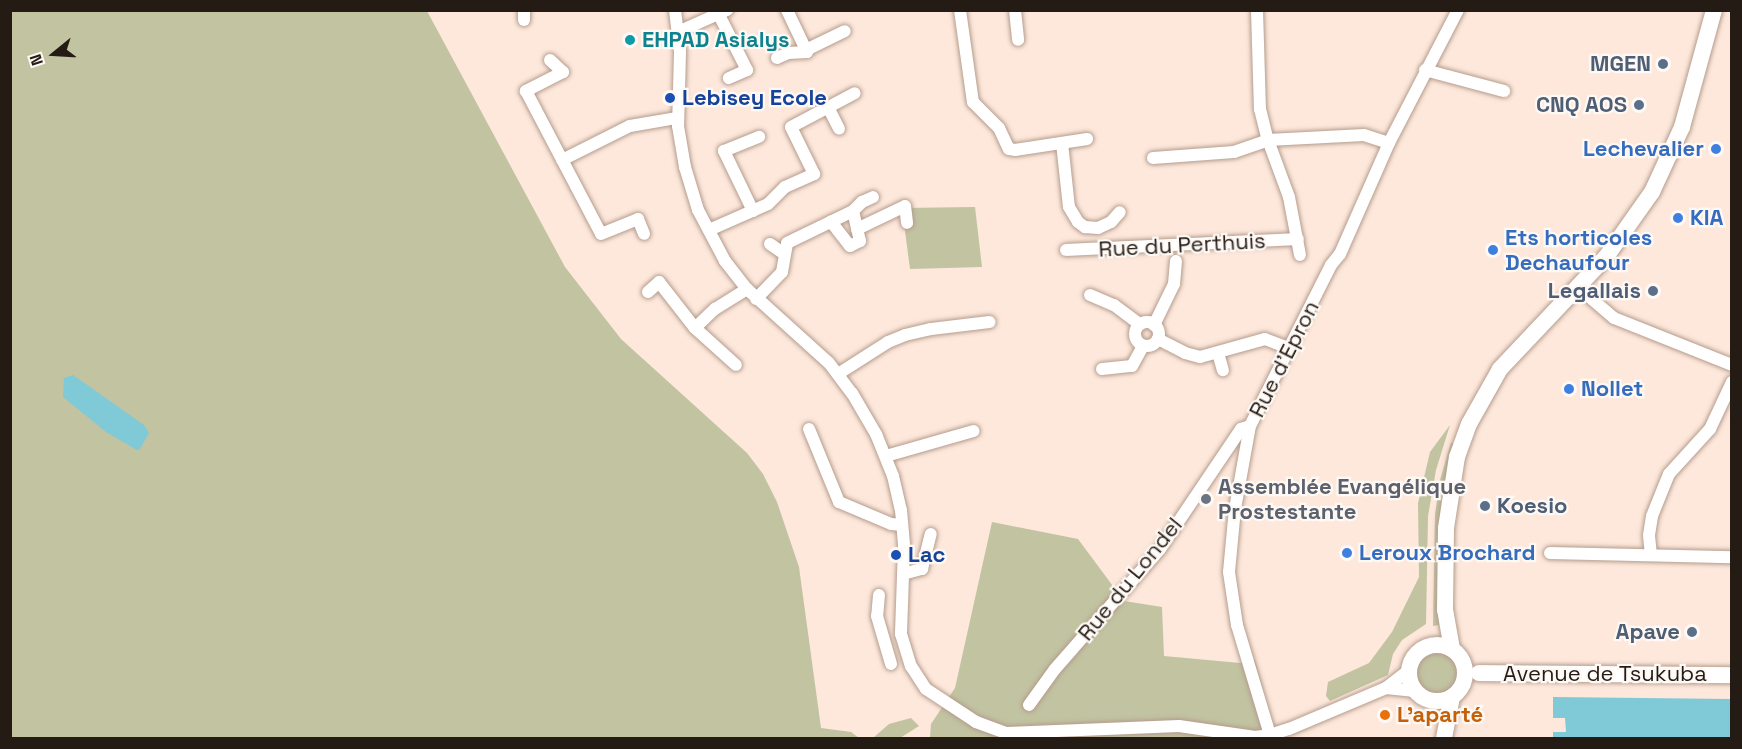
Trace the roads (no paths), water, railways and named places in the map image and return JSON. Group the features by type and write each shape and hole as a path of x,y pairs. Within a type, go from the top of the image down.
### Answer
{"main road":[{"path":"1444,735 1421,695 1410,681 1409,670 1419,651 1432,645 1440,631 1445,610 1446,528 1451,484 1457,457 1469,424 1500,369 1579,288 1634,221 1668,160 1691,97 1714,10"},
{"path":"1445,610 1457,656 1465,672 1463,683"},
{"path":"1432,645 1457,656 1479,673 1463,683 1452,697 1444,735"},
{"name":"Avenue de Tsukuba","path":"1479,673 1731,675"},
{"path":"1421,695 1436,701 1452,697"}],"street":[{"path":"675,10 678,32 677,118 691,189 708,230 725,261 756,299 796,331 838,374 865,412 886,456 897,491 902,525 901,626 911,666 926,690 986,728 1019,734 1179,726 1236,735 1270,735 1386,688 1409,670"},
{"path":"787,10 806,50"},
{"path":"960,10 973,102 999,128 1009,148 1015,150 1087,140"},
{"path":"1016,10 1018,40"},
{"name":"Rue du Perthuis","path":"1257,10 1258,86 1268,140 1289,196 1300,255"},
{"name":"Rue d'Epron","path":"1270,735 1240,634 1229,572 1235,509 1250,426 1331,264 1344,245 1389,143 1458,10"},
{"path":"678,32 723,13 747,70 729,78"},
{"path":"777,58 788,53 807,52 806,50 845,31"},
{"path":"550,60 563,72 526,91 601,234 638,219 644,234"},
{"path":"1425,70 1504,91"},
{"path":"708,230 753,212 768,204 785,187 814,174 791,127 829,109 855,93"},
{"path":"829,109 838,129"},
{"path":"562,160 630,126 677,118"},
{"path":"1154,158 1234,152 1268,140 1364,135 1389,143"},
{"path":"753,212 724,151 759,137"},
{"path":"1062,143 1069,207 1078,222 1085,227 1098,228 1111,222 1120,212"},
{"path":"756,299 787,274 783,253 787,243 853,211 862,202 873,198"},
{"path":"857,229 904,201 907,224"},
{"path":"831,222 850,246 860,241 853,211"},
{"name":"Rue du Perthuis","path":"1066,250 1298,238"},
{"path":"770,244 783,253"},
{"path":"1154,325 1174,284 1176,261"},
{"path":"648,292 659,282 695,328 736,364"},
{"path":"1579,288 1593,303 1614,318 1731,365"},
{"path":"695,328 715,309 747,289"},
{"path":"1090,295 1114,305 1139,324"},
{"path":"838,374 888,342 905,335 931,329 990,322"},
{"path":"1147,322 1154,325 1158,332 1158,339 1153,345 1143,346 1135,338 1135,330 1139,324 1147,322"},
{"path":"1158,339 1195,356 1218,353 1265,339 1290,348"},
{"path":"1102,369 1132,366 1143,346"},
{"path":"1218,353 1223,370"},
{"path":"1651,555 1649,536 1652,516 1670,474 1710,429 1731,382"},
{"name":"Rue du Londel","path":"1029,705 1055,669 1160,549 1241,429 1250,426"},
{"path":"809,429 839,502 891,524 902,525"},
{"path":"886,456 974,430"},
{"path":"903,574 922,568 931,534"},
{"path":"1551,553 1731,557"},
{"path":"879,595 877,616 891,664"},
{"path":"881,631 901,626"},
{"path":"1386,688 1421,695"}],"water":[{"path":"73,375 144,425 149,433 140,449 137,450 106,432 63,397 64,378"},
{"path":"1553,697 1731,699 1731,738 1553,738 1553,732 1566,732 1565,718 1553,718"}],"place":[{"name":"EHPAD Asialys","path":"630,40"},
{"name":"MGEN","path":"1663,64"},
{"name":"Lebisey Ecole","path":"670,98"},
{"name":"CNQ AOS","path":"1639,105"},
{"name":"Lechevalier","path":"1716,149"},
{"name":"KIA","path":"1678,218"},
{"name":"Ets horticoles Dechaufour","path":"1493,250"},
{"name":"Legallais","path":"1653,291"},
{"name":"Nollet","path":"1569,389"},
{"name":"Assemblée Evangélique Prostestante","path":"1206,499"},
{"name":"Koesio","path":"1485,506"},
{"name":"Leroux Brochard","path":"1347,553"},
{"name":"Lac","path":"896,555"},
{"name":"Apave","path":"1692,632"},
{"name":"L’aparté","path":"1385,715"}]}
